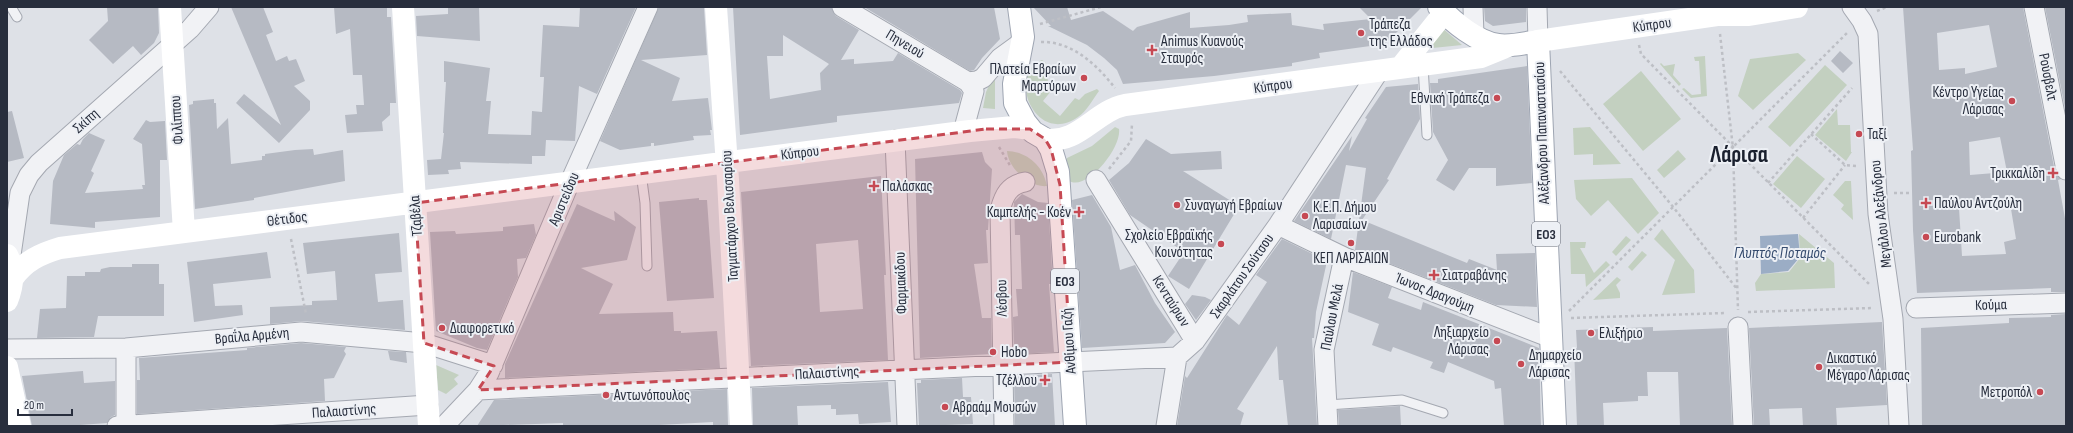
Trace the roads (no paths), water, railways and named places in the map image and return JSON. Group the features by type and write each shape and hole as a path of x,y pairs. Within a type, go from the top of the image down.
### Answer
{"street":[{"name":"Φιλίππου","path":"170,7 184,232"},
{"name":"Σκίπη","path":"10,265 18,201 22,188 39,163 172,46 190,29 209,7"},
{"name":"Τζαβέλα","path":"403,7 429,416"},
{"name":"Αριστείδου","path":"453,423 478,390 493,365 570,182 648,7"},
{"name":"Ταγματάρχου Βελισσαρίου","path":"716,7 727,162 741,426"},
{"name":"Πηνειού","path":"842,7 968,82"},
{"name":"ΕΟ3","path":"1019,7 1022,36 1013,91 1017,108 1038,134"},
{"path":"1473,7 1474,35"},
{"name":"Αλέξανδρου Παπαναστασίου","path":"1537,7 1555,426"},
{"name":"Κύπρου","path":"570,182 997,128 1038,134 1059,140 1071,136 1110,110 1128,104 1481,57 1508,46 1636,27 1717,11 1749,15 1797,7"},
{"name":"Ρούσβελτ","path":"2034,7 2066,167"},
{"name":"Κύπρου","path":"1441,10 1474,35 1490,44 1508,46"},
{"path":"1390,70 1441,10"},
{"name":"Μεγάλου Αλεξάνδρου","path":"1857,14 1868,34 1878,214 1893,319 1899,426"},
{"path":"962,132 974,91 968,82 977,81 983,78 1022,36"},
{"name":"Σκαρλάτου Σούτσου","path":"1177,357 1195,341 1390,70"},
{"name":"Ανθίμου Γαζή","path":"1038,134 1051,149 1058,172 1075,426"},
{"name":"Φαρμακίδου","path":"895,140 907,426"},
{"name":"Κενταύρων","path":"1096,180 1195,341"},
{"name":"Θέτιδος","path":"10,265 29,260 52,250 570,182"},
{"name":"Λέσβου","path":"1004,426 1000,210 1008,191 1015,184 1025,182"},
{"name":"Ίωνος Δραγούμη","path":"1278,225 1344,257 1551,338"},
{"name":"Παύλου Μελά","path":"1328,426 1324,350 1344,257"},
{"path":"7,301 10,265"},
{"name":"Κούμα","path":"1916,308 2066,303"},
{"path":"1738,326 1744,426"},
{"name":"Βραΐλα Αρμένη","path":"7,348 126,348 308,332 424,343 493,365"},
{"path":"123,426 126,348"},
{"path":"1166,426 1177,357"},
{"name":"Παλαιστίνης","path":"478,390 1177,357"},
{"path":"7,367 20,426"},
{"name":"Παλαιστίνης","path":"123,426 429,416"}],"lane":[{"path":"12,7 17,17"},
{"path":"1423,65 1427,135"},
{"path":"641,173 645,203 647,266"},
{"path":"1327,405 1402,400 1443,413"}],"water":[{"name":"Γλυπτός Ποταμός","path":"1798,234 1800,257 1788,271 1761,274 1760,236"}],"place":[{"name":"Τράπεζα της Ελλάδος","path":"1361,33"},
{"name":"Animus Κυανούς Σταυρός","path":"1152,50"},
{"name":"Πλατεία Εβραίων Μαρτύρων","path":"1084,78"},
{"name":"Εθνική Τράπεζα","path":"1497,98"},
{"name":"Κέντρο Υγείας Λάρισας","path":"2012,101"},
{"name":"Ταξί","path":"1859,134"},
{"name":"Τρικκαλίδη","path":"2053,173"},
{"name":"Παλάσκας","path":"874,186"},
{"name":"Παύλου Αντζούλη","path":"1926,203"},
{"name":"Συναγωγή Εβραίων","path":"1177,205"},
{"name":"Καμπελής - Κοέν","path":"1079,212"},
{"name":"Κ.Ε.Π. Δήμου Λαρισαίων","path":"1305,216"},
{"name":"Eurobank","path":"1926,237"},
{"name":"ΚΕΠ ΛΑΡΙΣΑΙΩΝ","path":"1351,243"},
{"name":"Σχολείο Εβραϊκής Κοινότητας","path":"1221,244"},
{"name":"Σιατραβάνης","path":"1434,275"},
{"name":"Διαφορετικό","path":"442,328"},
{"name":"Ελιξήριο","path":"1591,333"},
{"name":"Ληξιαρχείο Λάρισας","path":"1497,341"},
{"name":"Hobo","path":"993,352"},
{"name":"Δημαρχείο Λάρισας","path":"1521,364"},
{"name":"Δικαστικό Μέγαρο Λάρισας","path":"1819,367"},
{"name":"Τζέλλου","path":"1045,380"},
{"name":"Μετροπόλ","path":"2040,392"},
{"name":"Αντωνόπουλος","path":"606,395"},
{"name":"Αβραάμ Μουσών","path":"945,407"}],"district":[{"name":"Λάρισα","path":"1739,155"}]}
